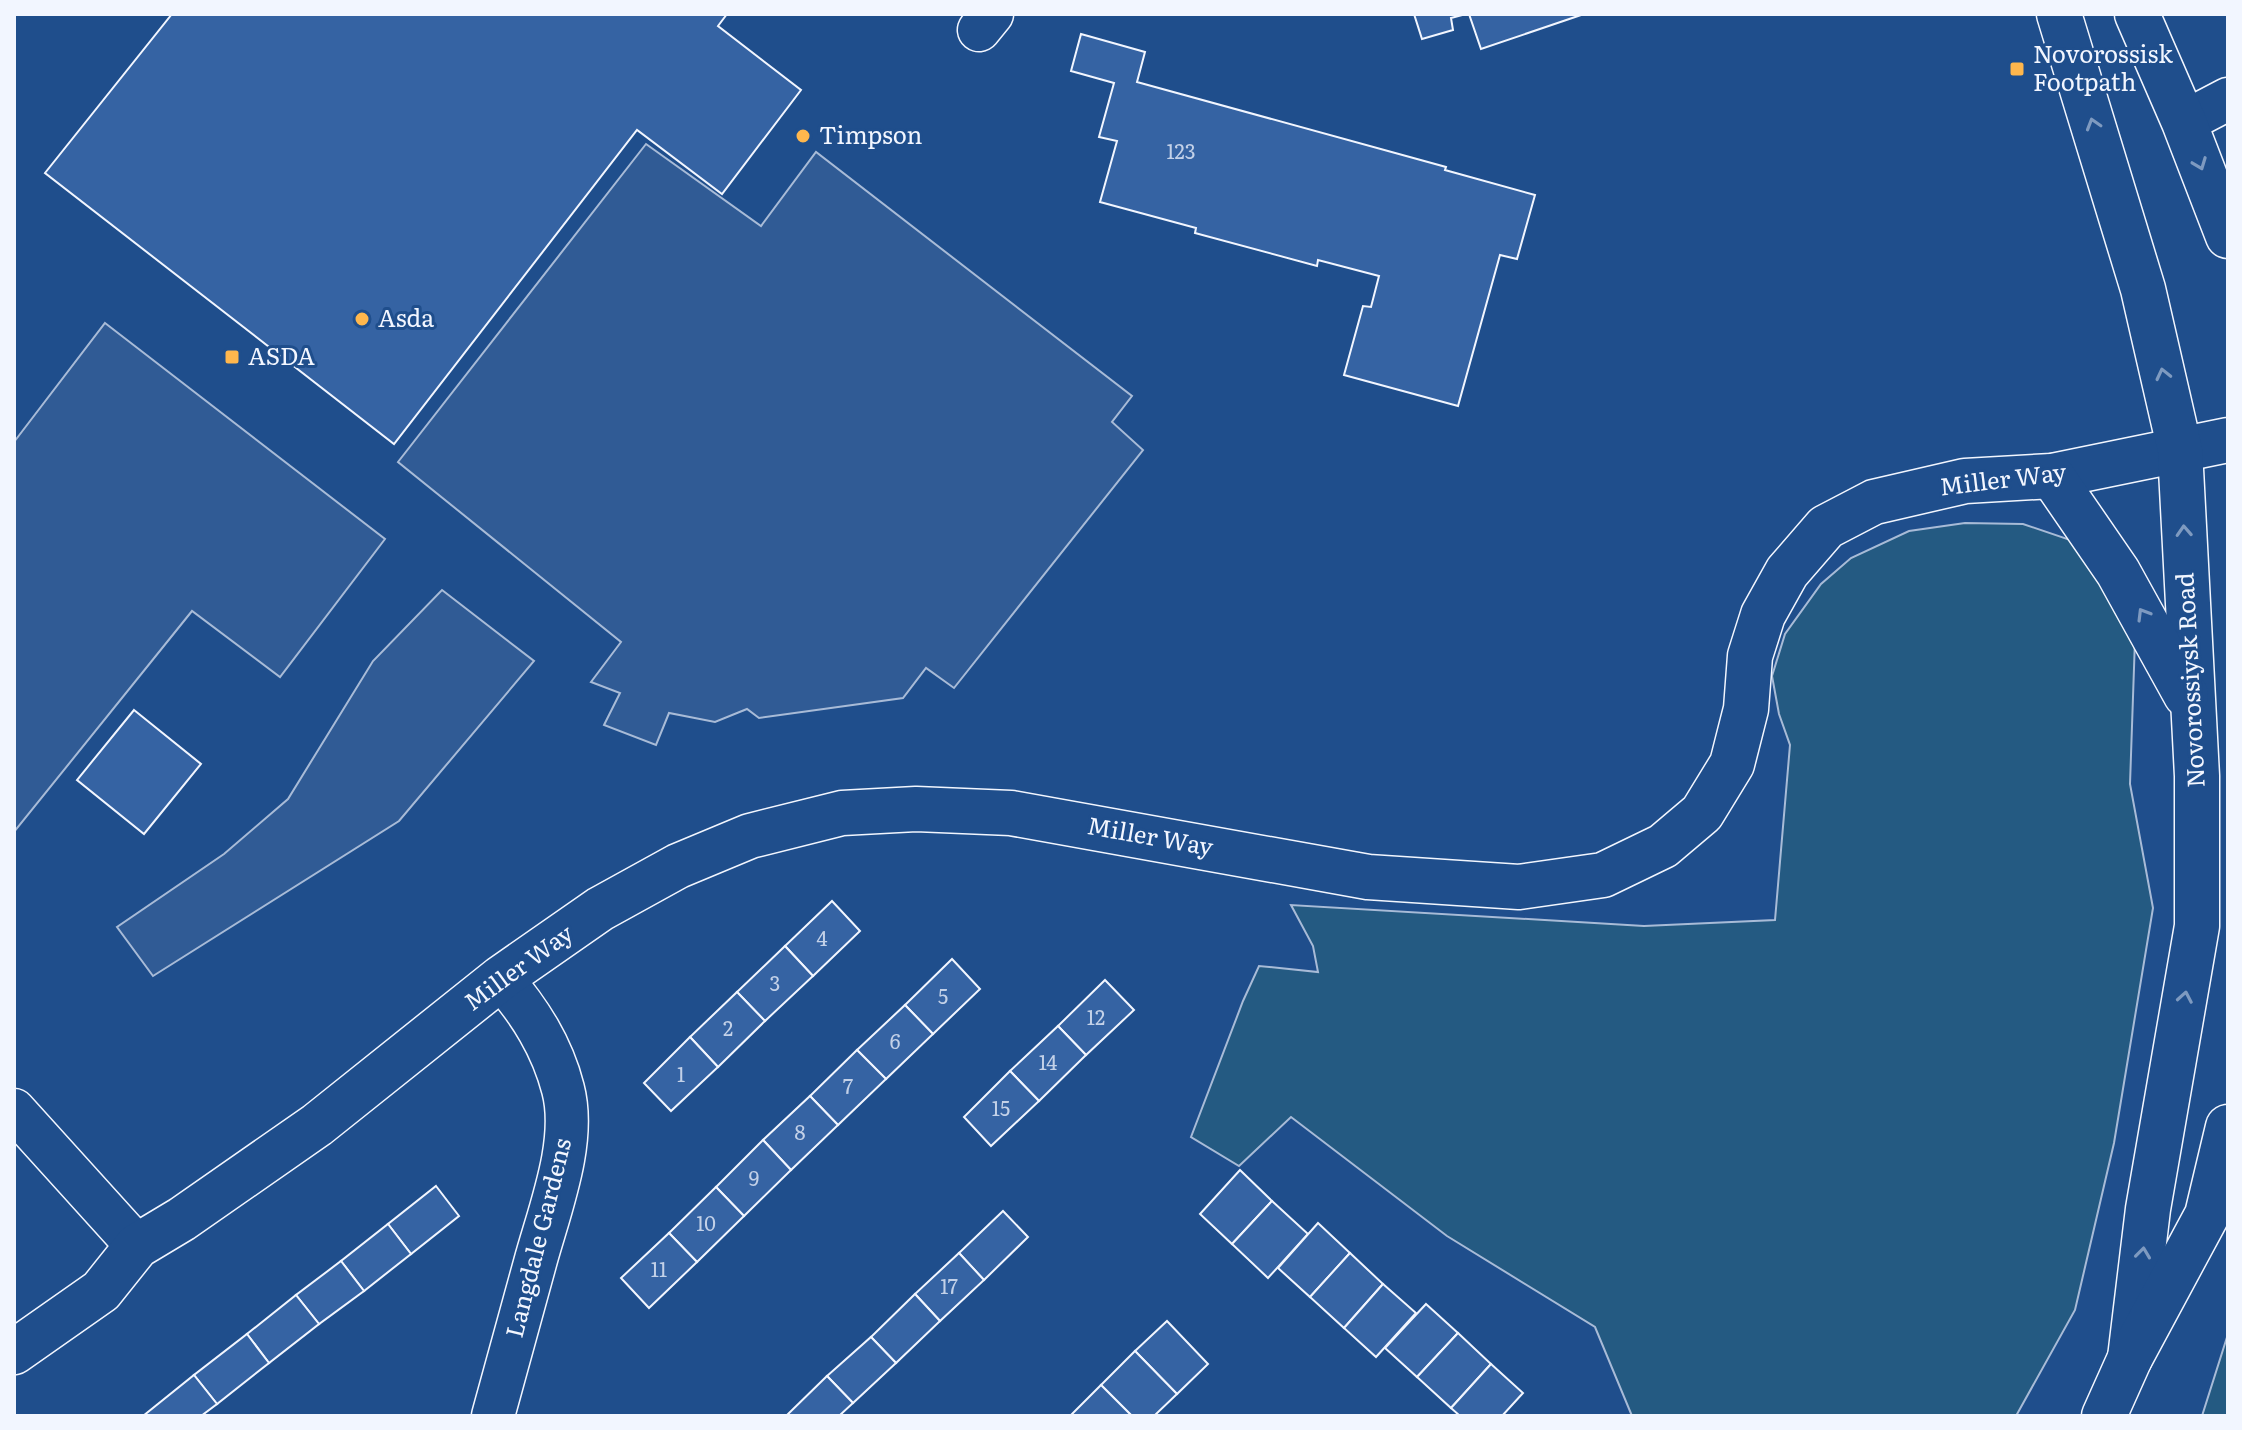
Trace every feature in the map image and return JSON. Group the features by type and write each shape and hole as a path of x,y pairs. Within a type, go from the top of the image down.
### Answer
{"street":[{"name":"Novorossiysk Road","path":"2059,14 2143,289 2180,450 2193,707 2212,777 2197,926 2148,1209 2130,1358"},
{"path":"2137,14 2184,122 2228,236"},
{"path":"2184,122 2228,99"},
{"name":"Miller Way","path":"14,1352 101,1291 137,1246 182,1219 317,1125 501,978 600,909 678,866 750,836 842,813 916,809 1011,813 1368,877 1519,887 1603,875 1663,846 1702,813 1732,764 1746,709 1750,656 1763,615 1787,572 1826,527 1874,502 1965,481 2052,476 2228,440"},
{"path":"2052,476 2118,572 2193,707"},
{"name":"Langdale Gardens","path":"493,1416 559,1179 567,1126 564,1092 550,1048 523,1005 501,978"},
{"path":"14,1110 137,1246"},
{"name":"Novorossiysk Road","path":"2104,1416 2130,1358 2207,1215 2228,1127"}],"shaded area":[{"path":"646,144 761,226 816,152 1132,396 1112,422 1143,450 954,688 926,668 903,698 759,718 747,709 715,722 669,713 656,745 604,725 620,693 591,682 621,642 398,462"},
{"path":"105,323 385,539 280,677 192,611 14,832 14,442"},
{"path":"1965,523 2023,524 2088,546 2135,639 2130,784 2153,908 2114,1143 2075,1310 2016,1416 1632,1416 1595,1327 1447,1236 1291,1117 1239,1166 1191,1137 1259,966 1318,972 1313,946 1291,905 1644,926 1775,920 1790,745 1779,714 1772,676 1785,634 1821,584 1851,558 1909,531"},
{"path":"442,590 534,661 399,821 153,976 117,927 224,854 288,799 373,661"},
{"path":"2228,1334 2228,1416 2202,1416"}],"building":[{"name":"Asda","path":"172,14 727,14 718,26 801,90 722,194 637,130 394,444 45,173"},
{"path":"1414,14 1466,14 1451,18 1453,30 1422,39"},
{"path":"1469,14 1584,14 1481,49"},
{"path":"1081,34 1145,52 1137,82 1446,167 1445,170 1535,195 1517,259 1500,255 1458,406 1344,375 1363,306 1371,307 1379,276 1318,260 1317,266 1195,233 1196,228 1100,202 1117,141 1099,137 1114,83 1071,71"},
{"path":"134,710 201,764 144,834 77,780"},
{"path":"832,901 860,931 813,976 785,946"},
{"path":"785,946 813,976 765,1021 737,992"},
{"path":"952,959 980,989 933,1034 905,1005"},
{"path":"1105,980 1134,1010 1086,1055 1058,1026"},
{"path":"737,992 765,1021 718,1067 690,1037"},
{"path":"905,1005 933,1034 886,1079 857,1050"},
{"path":"1058,1026 1086,1055 1039,1101 1010,1071"},
{"path":"690,1037 718,1067 671,1111 644,1083"},
{"path":"857,1050 886,1079 838,1125 810,1096"},
{"path":"1010,1071 1039,1101 991,1146 964,1117"},
{"path":"810,1096 838,1125 791,1170 763,1140"},
{"path":"763,1140 791,1170 744,1216 716,1187"},
{"path":"1240,1170 1272,1201 1232,1244 1200,1214"},
{"path":"436,1186 459,1216 411,1254 388,1224"},
{"path":"716,1187 744,1216 697,1262 669,1233"},
{"path":"1272,1201 1308,1234 1268,1278 1232,1244"},
{"path":"1003,1211 1028,1237 984,1280 959,1253"},
{"path":"1318,1223 1350,1253 1310,1297 1278,1268"},
{"path":"388,1224 411,1254 364,1291 341,1261"},
{"path":"669,1233 697,1262 649,1308 621,1278"},
{"path":"959,1253 984,1280 940,1321 915,1294"},
{"path":"1350,1253 1383,1284 1344,1328 1310,1297"},
{"path":"341,1261 364,1291 319,1324 296,1295"},
{"path":"1383,1284 1416,1313 1376,1357 1344,1328"},
{"path":"915,1294 940,1321 896,1363 871,1337"},
{"path":"296,1295 319,1324 269,1363 247,1334"},
{"path":"1426,1304 1458,1333 1417,1377 1385,1348"},
{"path":"1167,1321 1208,1364 1177,1394 1135,1351"},
{"path":"1458,1333 1491,1364 1451,1408 1417,1377"},
{"path":"247,1334 269,1363 217,1404 194,1375"},
{"path":"871,1337 896,1363 853,1403 827,1376"},
{"path":"1135,1351 1177,1394 1154,1416 1132,1416 1101,1385"},
{"path":"1491,1364 1523,1393 1502,1416 1460,1416 1451,1408"},
{"path":"194,1375 217,1404 201,1416 143,1416"},
{"path":"827,1376 853,1403 839,1416 786,1416"},
{"path":"1101,1385 1132,1416 1070,1416"}],"place":[{"name":"Novorossisk Footpath","path":"2017,69"},
{"name":"Timpson","path":"803,136"},
{"name":"Asda","path":"362,319"},
{"name":"ASDA","path":"232,357"}]}
